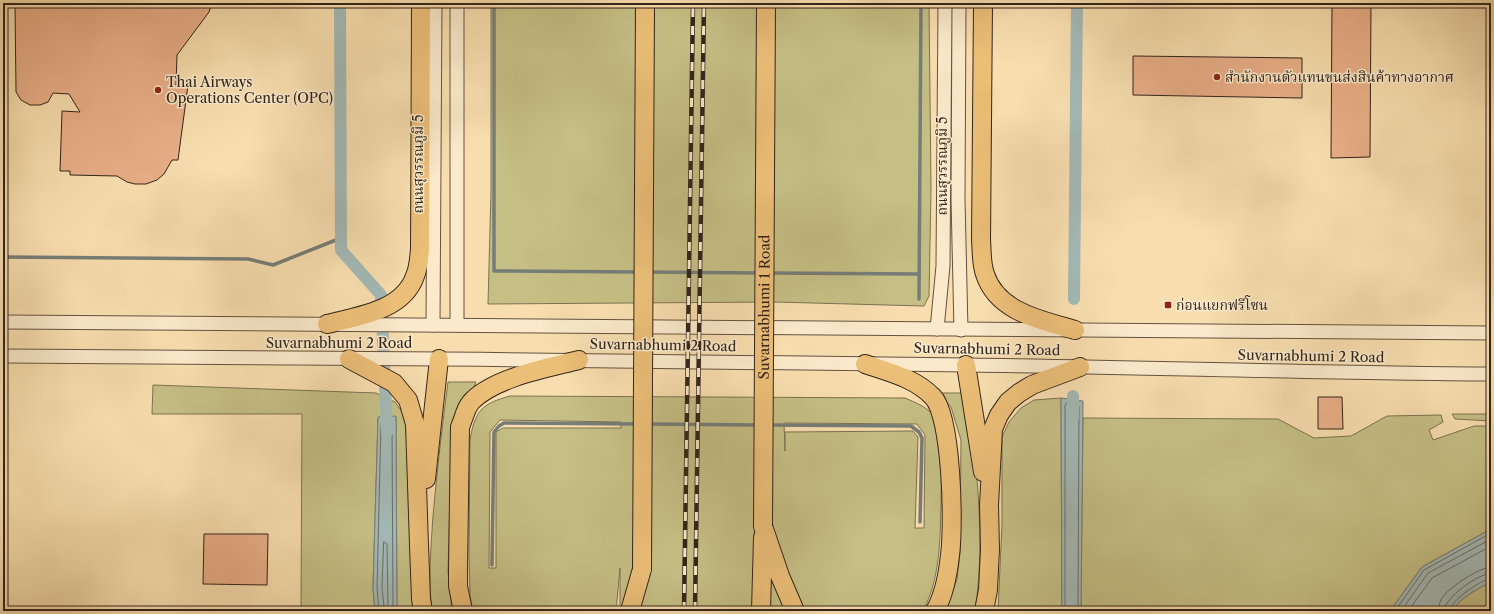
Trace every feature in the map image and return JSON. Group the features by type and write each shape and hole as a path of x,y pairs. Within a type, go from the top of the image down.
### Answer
{"highway":[{"path":"327,324 383,308 394,303 411,287 416,276 420,249 421,3"},
{"path":"642,611 645,3"},
{"name":"Suvarnabhumi 1 Road","path":"761,611 763,526 766,3"},
{"path":"983,3 982,261 985,274 991,288 1003,302 1018,311 1035,318 1075,330"},
{"path":"349,359 394,383 408,400 416,424 421,599 423,611"},
{"path":"419,545 439,359"},
{"path":"461,604 458,572 460,427 467,408 473,400 490,388 514,378 580,360"},
{"path":"865,364 905,378 934,397 946,428 952,517 950,555 946,578 939,603 935,611"},
{"path":"966,365 988,505"},
{"path":"984,611 988,590 990,550 988,505 993,429 999,414 1008,402 1019,393 1032,385 1080,367"},
{"path":"763,526 780,576 795,611"},
{"path":"630,611 642,569"}],"street":[{"name":"ถนนสุวรรณภูมิ 5","path":"433,325 435,3"},
{"path":"457,3 457,325"},
{"name":"ถนนสุวรรณภูมิ 5","path":"937,329 943,266 945,3"},
{"name":"ถนนสุวรรณภูมิ 5","path":"959,3 958,199 961,330"},
{"name":"Suvarnabhumi 2 Road","path":"3,322 1491,333"},
{"name":"Suvarnabhumi 2 Road","path":"3,356 580,360 1491,374"}],"shaded area":[{"path":"491,3 929,3 931,189 929,296 924,306 775,302 488,304 491,191"},
{"path":"448,382 476,382 474,387 459,405 452,426 448,572 452,611 432,611 430,575 433,516"},
{"path":"153,385 376,393 395,402 410,423 414,611 397,611 396,417 378,418 373,588 375,611 301,611 302,414 152,414"},
{"path":"939,393 968,393 977,474 980,530 980,557 975,611 946,611 957,579 960,554 961,440 951,407"},
{"path":"510,396 905,398 919,404 929,411 936,420 942,434 941,519 938,560 933,586 923,611 799,611 785,563 783,611 620,611 620,568 616,611 473,611 470,596 469,553 470,440 477,415 486,406","holes":["500,420 621,422 621,428 503,428 496,432 496,568 489,568 490,432","784,423 917,424 925,435 924,528 915,528 918,437 913,431 785,432 785,451"]},
{"path":"1061,398 1062,611 998,611 1002,525 1002,437 1009,422 1021,408 1034,400"},
{"path":"1452,414 1491,414 1491,421 1455,419"},
{"path":"1441,415 1443,422 1429,430 1433,440 1474,426 1491,426 1491,529 1422,567 1390,611 1081,611 1083,418 1278,419 1314,438 1351,436 1387,416"},
{"path":"1491,582 1491,611 1452,611 1464,598"}],"water":[{"path":"1061,398 1083,401 1081,611 1062,611"},
{"path":"396,416 397,611 375,611 373,588 378,417"},
{"path":"1491,529 1491,582 1464,598 1452,611 1390,611 1422,567"}],"building":[{"path":"15,3 212,3 209,12 177,55 176,85 188,85 178,160 172,160 164,174 157,180 146,184 135,184 127,182 117,176 70,175 70,171 60,171 62,111 80,112 69,94 53,93 48,102 40,105 30,105 21,100 16,92"},
{"path":"1332,3 1371,3 1370,157 1331,158"},
{"name":"สำนักงานตัวแทนขนส่งสินค้าทางอากาศ","path":"1133,56 1302,58 1302,98 1133,95"},
{"path":"1318,397 1342,397 1343,429 1318,429"},
{"path":"204,534 268,534 267,585 203,584"}],"waterway":[{"path":"340,3 341,250 381,295 387,432"},
{"path":"494,3 494,271 638,272"},
{"path":"919,299 921,3"},
{"path":"1074,299 1077,3"},
{"path":"3,257 248,259 273,265 341,238"},
{"path":"648,272 760,273"},
{"path":"770,273 919,274"},
{"path":"1073,396 1073,417"},
{"path":"492,565 494,432 499,426 504,423 638,424"},
{"path":"648,424 758,425"},
{"path":"768,425 911,426 919,432 922,438 920,522"}],"railway":[{"path":"684,611 693,3"},
{"path":"695,611 704,3"}],"place":[{"name":"สำนักงานตัวแทนขนส่งสินค้าทางอากาศ","path":"1217,77"},
{"name":"Thai Airways Operations Center (OPC)","path":"158,90"},
{"name":"ก่อนแยกฟรีโซน","path":"1168,305"}]}
